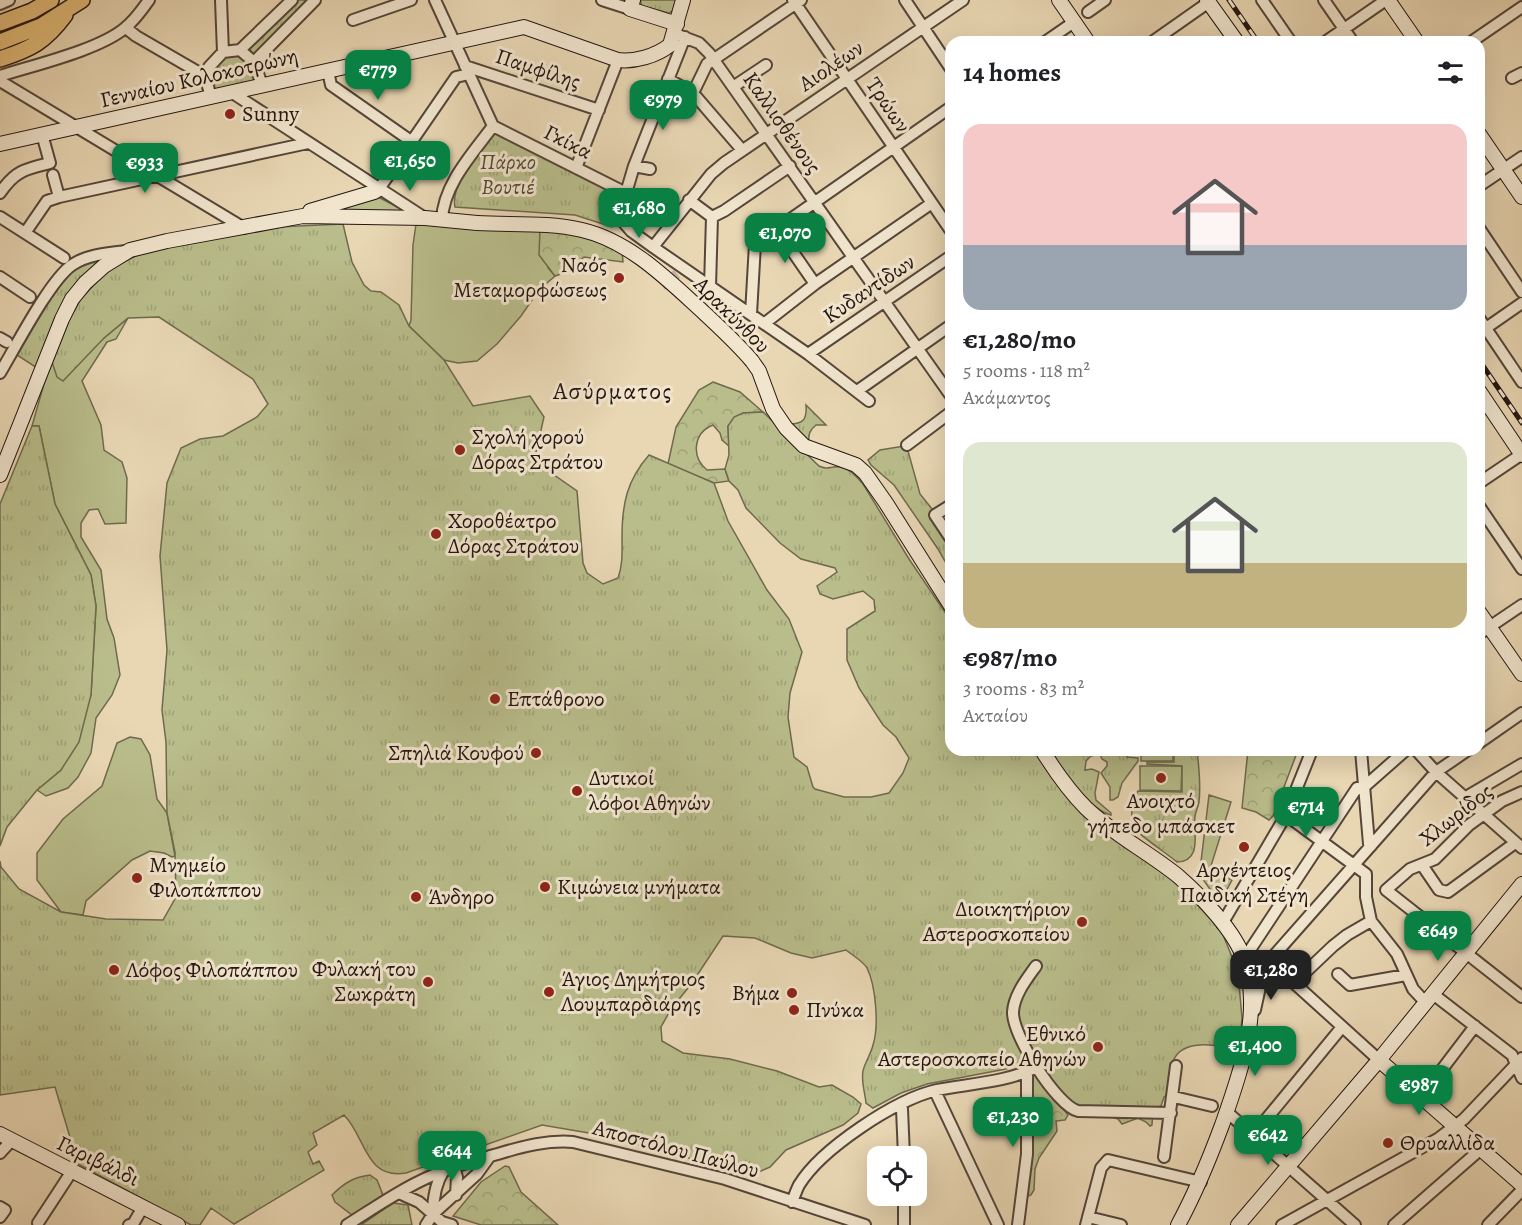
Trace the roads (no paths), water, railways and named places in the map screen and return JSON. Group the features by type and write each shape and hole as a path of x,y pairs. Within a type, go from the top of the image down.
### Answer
{"main road":[{"path":"0,23 32,11 51,0"},
{"path":"0,42 34,30 82,0"},
{"path":"0,59 36,46 45,39 69,10"}],"street":[{"path":"0,4 9,0"},
{"path":"0,78 107,39 126,28 149,0"},
{"path":"221,0 223,52"},
{"path":"240,51 292,0"},
{"path":"254,62 315,0"},
{"path":"353,20 411,0"},
{"path":"435,0 493,126 459,173 442,209 442,220"},
{"path":"602,0 632,4 679,31"},
{"path":"683,0 679,31 668,79 634,165 626,192 624,223 680,271 710,287 765,323 869,401"},
{"path":"905,0 945,60"},
{"name":"Αιολέων","path":"653,247 711,174 742,150 963,0"},
{"path":"1059,0 1084,36"},
{"path":"1088,12 1105,0"},
{"path":"1262,0 1287,36"},
{"path":"1324,0 1349,36"},
{"path":"1334,36 1387,0 1413,36"},
{"path":"693,93 706,64 796,1"},
{"name":"Τρώων","path":"796,1 945,222"},
{"path":"1160,36 1208,1 1233,36"},
{"path":"1480,36 1522,7"},
{"path":"1054,36 1074,22"},
{"name":"Γενναίου Κολοκοτρώνη","path":"0,144 524,27 618,60 633,60 663,51 679,31"},
{"path":"126,28 205,76"},
{"name":"Καλλισθένους","path":"679,31 699,43 713,60 945,388"},
{"path":"211,97 205,76 209,67 223,52 245,52 254,62 262,85"},
{"path":"576,168 618,60"},
{"path":"733,87 766,65"},
{"path":"303,216 312,210 379,189 456,77 467,70"},
{"name":"Παμφίλης","path":"467,70 599,110"},
{"path":"328,71 331,85 411,141"},
{"path":"0,78 76,127 244,228"},
{"path":"668,79 693,93 742,150"},
{"path":"231,92 425,218"},
{"path":"751,314 755,244 945,112"},
{"name":"Γκίκα","path":"493,126 626,192"},
{"path":"42,134 59,197"},
{"path":"25,233 46,201 308,143"},
{"path":"1485,143 1522,197"},
{"path":"1485,182 1522,157"},
{"path":"634,165 650,169"},
{"path":"712,217 790,166"},
{"path":"0,193 13,176 24,169 52,169"},
{"path":"689,200 712,217"},
{"path":"765,323 815,284 932,203"},
{"name":"Αρακύνθου","path":"130,250 303,216 425,218 552,226 580,230 604,237 644,261 668,280 739,345 762,378 773,409 786,428 804,446 856,465 865,473 945,596"},
{"path":"0,217 64,258"},
{"path":"710,287 712,217"},
{"path":"777,229 815,284"},
{"path":"1485,237 1522,292"},
{"path":"0,373 42,304 73,264 101,255 130,250"},
{"path":"0,475 72,299 84,284 104,266 130,250"},
{"name":"Κυδαντίδων","path":"808,354 945,260"},
{"path":"0,277 30,297"},
{"path":"1522,303 1486,328 1522,382"},
{"path":"857,391 945,329"},
{"path":"1485,404 1522,455 1485,479"},
{"path":"907,445 945,416"},
{"path":"945,509 935,515 945,530"},
{"path":"1485,515 1522,569"},
{"path":"1485,629 1522,605"},
{"path":"1485,631 1522,674"},
{"path":"1485,738 1522,713"},
{"path":"1046,756 1064,783 1087,809 1179,878 1205,902 1235,941 1248,974 1249,1034"},
{"path":"1222,924 1286,815 1310,756"},
{"path":"1361,756 1371,846"},
{"path":"1244,959 1356,788 1364,788 1399,756"},
{"path":"1421,756 1436,772 1519,845 1448,892 1439,890 1422,865"},
{"path":"1179,1225 1201,1182 1227,1112 1240,1072 1263,973 1270,960 1436,772 1459,756"},
{"path":"1466,797 1522,764"},
{"name":"Χλωρίδος","path":"1466,953 1386,890 1410,869 1435,860 1469,825 1502,801 1522,792"},
{"path":"1286,815 1366,874 1366,897 1371,921 1397,954 1413,989 1475,1026 1518,1060 1522,1078"},
{"path":"1238,1225 1379,1060 1522,884"},
{"path":"1371,921 1347,935 1294,983 1522,1185"},
{"path":"1466,953 1522,997"},
{"path":"1036,966 1017,997 1013,1016 1032,1069 1075,1111 1171,1113"},
{"path":"1338,974 1350,985 1406,975"},
{"path":"1421,1097 1475,1026"},
{"path":"1254,1134 1342,1027"},
{"path":"1282,1225 1455,1127 1518,1060"},
{"path":"1164,1156 1174,1096 1176,1066"},
{"path":"793,1199 804,1179 841,1143 869,1122 900,1104 935,1091 1032,1069"},
{"path":"1018,1225 1027,1154 1032,1069"},
{"path":"935,1091 998,1225"},
{"path":"1174,1096 1212,1106"},
{"path":"900,1104 904,1146"},
{"path":"1227,1112 1355,1225"},
{"path":"0,1153 5,1137"},
{"name":"Γαριβάλδι","path":"5,1137 178,1225"},
{"name":"Αποστόλου Παύλου","path":"347,1225 399,1193 449,1168 535,1144 559,1141 573,1142 725,1179 793,1199 866,1225"},
{"path":"1394,1225 1481,1149"},
{"path":"433,1214 433,1198 438,1179 460,1154"},
{"path":"426,1225 433,1214 477,1174 490,1156"},
{"path":"1121,1225 1087,1221 1104,1162 1114,1160 1201,1182"},
{"path":"449,1168 457,1176 456,1195"},
{"path":"38,1223 72,1171"},
{"path":"1488,1225 1522,1190"},
{"path":"399,1193 412,1198 442,1222 452,1225"},
{"path":"903,1225 904,1206"},
{"path":"131,1225 143,1207"}],"tunnel":[{"path":"662,286 677,274"}],"railway":[{"path":"1229,0 1254,36"},
{"path":"1485,369 1522,423"}],"place":[{"name":"Sunny","path":"230,114"},
{"name":"Ναός Μεταμορφώσεως","path":"619,278"},
{"name":"Σχολή χορού Δόρας Στράτου","path":"460,450"},
{"name":"Χοροθέατρο Δόρας Στράτου","path":"436,534"},
{"name":"Επτάθρονο","path":"495,699"},
{"name":"Σπηλιά Κουφού","path":"536,753"},
{"name":"Ανοιχτό γήπεδο μπάσκετ","path":"1161,778"},
{"name":"Δυτικοί λόφοι Αθηνών","path":"577,791"},
{"name":"Αργέντειος Παιδική Στέγη","path":"1244,847"},
{"name":"Μνημείο Φιλοπάππου","path":"137,878"},
{"name":"Κιμώνεια μνήματα","path":"545,887"},
{"name":"Άνδηρο","path":"416,897"},
{"name":"Διοικητήριον Αστεροσκοπείου","path":"1082,922"},
{"name":"Λόφος Φιλοπάππου","path":"114,970"},
{"name":"Φυλακή του Σωκράτη","path":"428,982"},
{"name":"Άγιος Δημήτριος Λουμπαρδιάρης","path":"549,992"},
{"name":"Βήμα","path":"792,993"},
{"name":"Πνύκα","path":"794,1010"},
{"name":"Εθνικό Αστεροσκοπείο Αθηνών","path":"1098,1047"},
{"name":"Θρυαλλίδα","path":"1388,1143"}],"district":[{"name":"Ασύρματος","path":"613,391"}],"park label":[{"name":"Πάρκο Βουτιέ","path":"508,174"}]}
